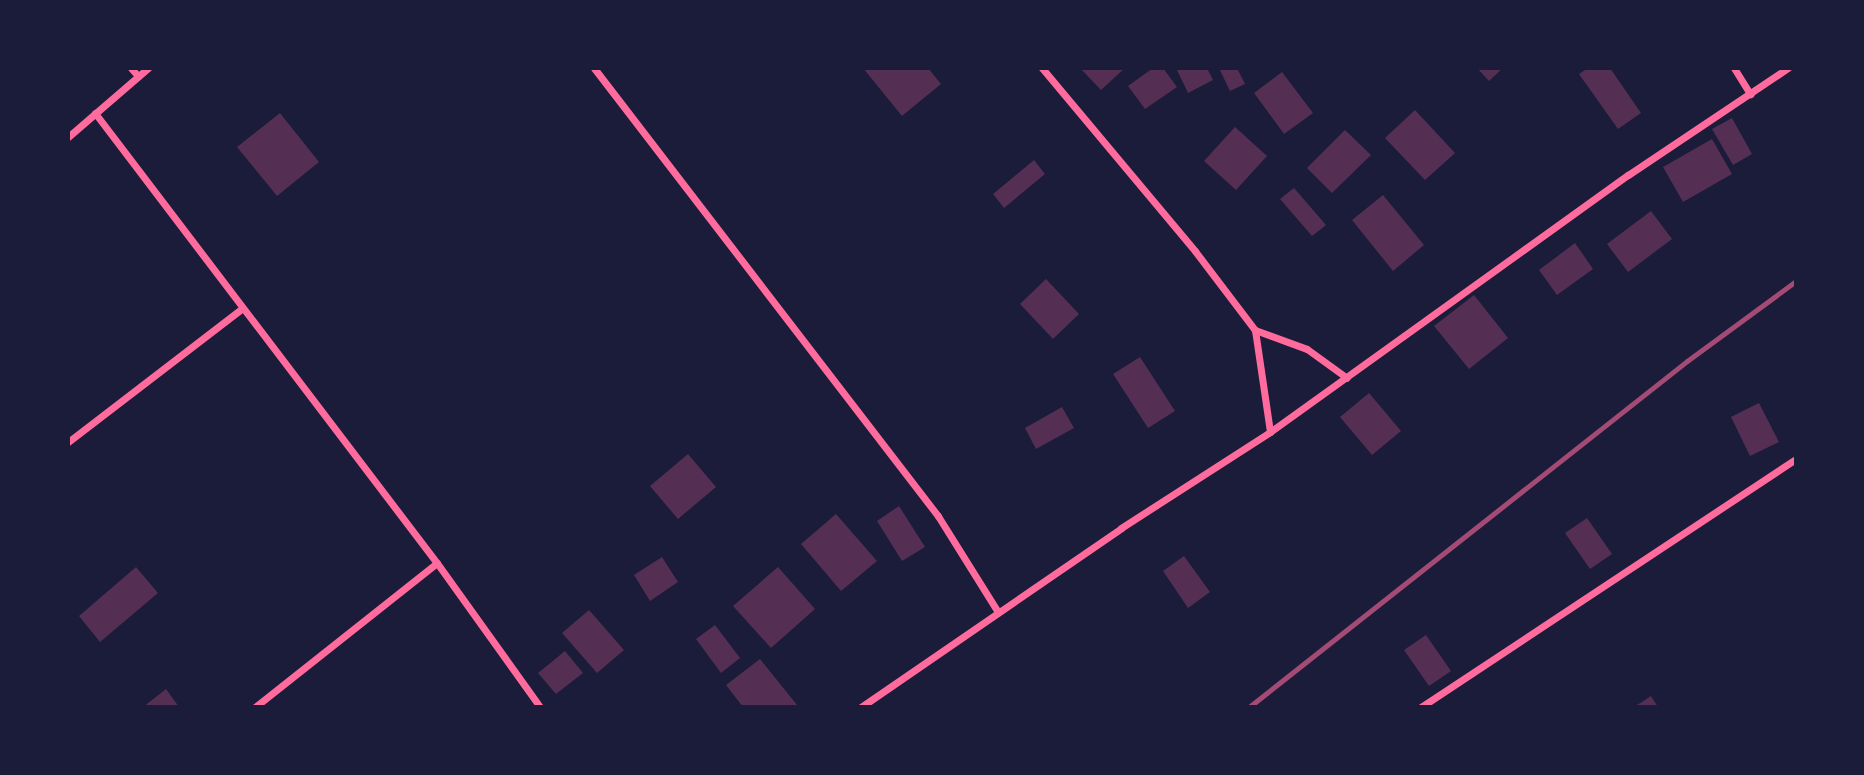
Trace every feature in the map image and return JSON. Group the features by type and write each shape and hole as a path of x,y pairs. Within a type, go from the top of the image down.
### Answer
{"street":[{"path":"131,68 138,76"},
{"path":"68,136 148,68"},
{"path":"594,68 938,516 998,612"},
{"path":"1042,68 1195,251 1255,330 1270,432"},
{"path":"1734,68 1750,94"},
{"path":"861,707 998,612 1270,432 1628,175 1788,68"},
{"path":"95,113 240,310 437,563 540,707"},
{"path":"68,442 240,310"},
{"path":"1255,330 1307,349 1347,378"},
{"path":"1421,707 1796,459"},
{"path":"255,707 437,563"}],"building":[{"path":"863,68 928,68 941,84 902,116"},
{"path":"1080,68 1125,68 1101,90"},
{"path":"1153,68 1163,68 1177,87 1145,109 1128,86"},
{"path":"1176,68 1207,68 1213,80 1188,93"},
{"path":"1219,68 1237,68 1245,84 1230,91"},
{"path":"1477,68 1503,68 1489,81"},
{"path":"1588,68 1610,68 1641,113 1618,129 1579,74"},
{"path":"1282,72 1313,113 1284,134 1254,93"},
{"path":"1415,110 1455,153 1425,180 1385,138"},
{"path":"280,113 319,162 277,196 237,147"},
{"path":"1732,118 1752,154 1733,165 1712,129"},
{"path":"1235,127 1267,156 1236,190 1204,161"},
{"path":"1345,130 1371,155 1332,193 1307,168"},
{"path":"1712,139 1732,174 1683,202 1663,167"},
{"path":"1034,160 1045,174 1004,208 993,194"},
{"path":"1294,188 1326,225 1312,236 1280,199"},
{"path":"1383,195 1424,245 1393,271 1352,220"},
{"path":"1651,211 1672,239 1628,272 1607,244"},
{"path":"1575,243 1593,269 1557,295 1539,270"},
{"path":"1046,279 1079,314 1053,339 1020,304"},
{"path":"1474,295 1508,338 1469,369 1434,326"},
{"path":"1140,357 1175,411 1148,428 1113,374"},
{"path":"1369,393 1401,431 1372,455 1340,417"},
{"path":"1759,403 1779,442 1750,456 1731,417"},
{"path":"1062,407 1074,428 1036,449 1025,428"},
{"path":"688,454 716,487 678,519 650,486"},
{"path":"899,506 925,547 902,561 877,521"},
{"path":"836,514 877,561 841,591 801,544"},
{"path":"1587,518 1612,554 1590,569 1565,533"},
{"path":"1184,556 1210,592 1188,608 1163,571"},
{"path":"662,557 678,582 650,601 634,575"},
{"path":"136,567 158,593 100,642 79,616"},
{"path":"778,567 815,609 771,648 733,606"},
{"path":"589,610 624,650 597,673 562,633"},
{"path":"715,625 740,658 721,673 696,639"},
{"path":"1426,635 1451,671 1429,686 1404,650"},
{"path":"565,651 583,673 556,694 538,673"},
{"path":"760,659 797,705 743,707 726,685"},
{"path":"166,689 179,707 143,707"},
{"path":"1651,696 1658,707 1634,707"}],"railway":[{"path":"1249,707 1687,361 1796,281"}]}
